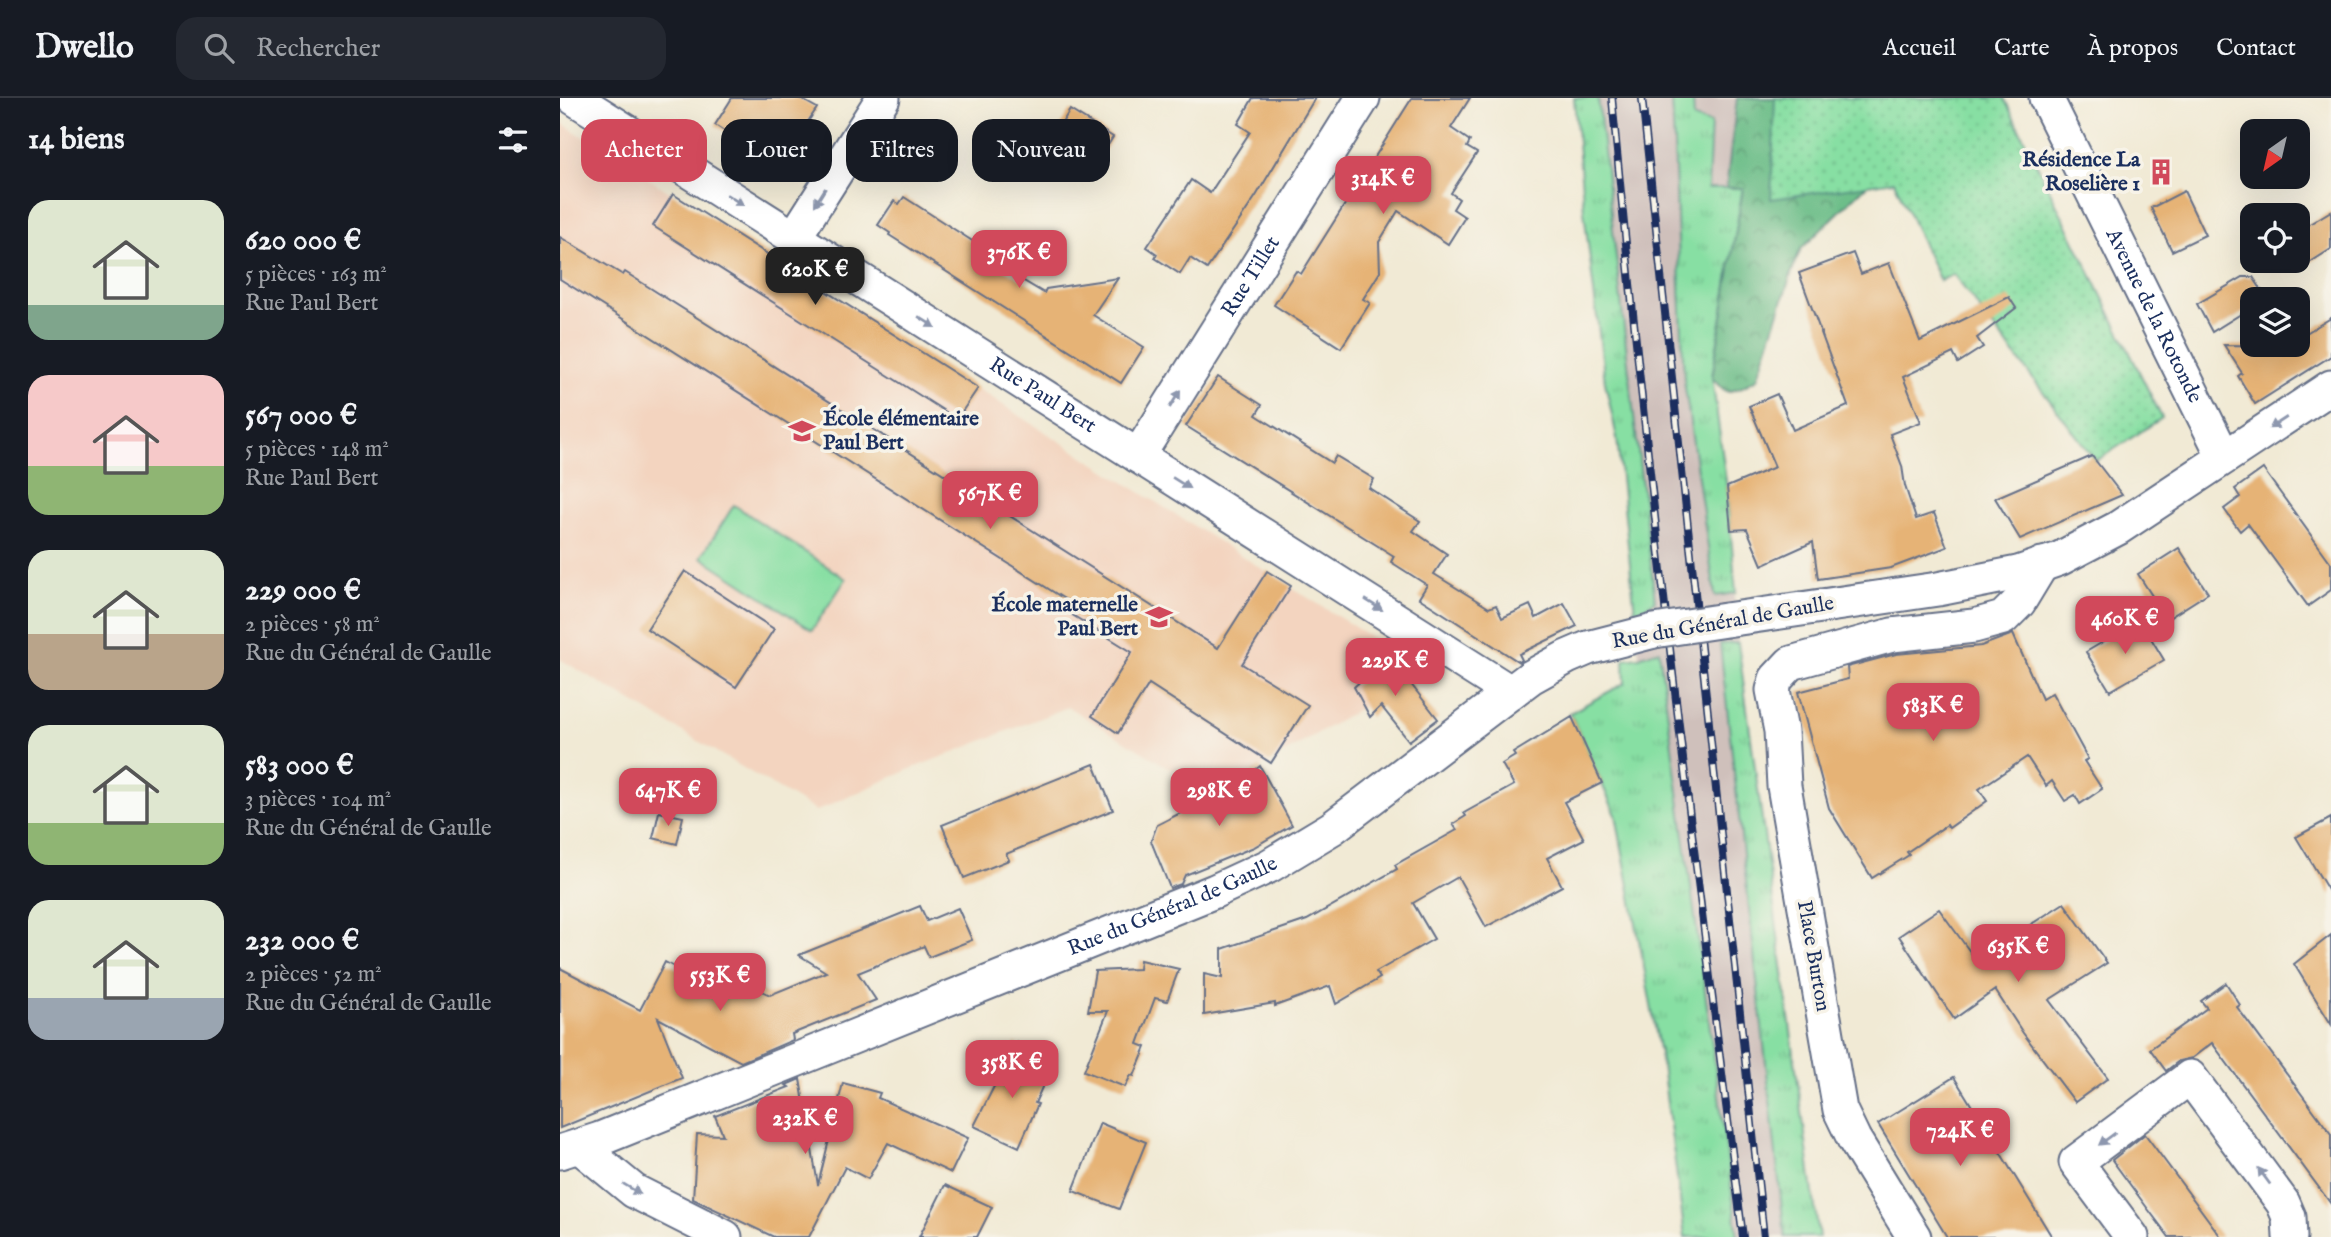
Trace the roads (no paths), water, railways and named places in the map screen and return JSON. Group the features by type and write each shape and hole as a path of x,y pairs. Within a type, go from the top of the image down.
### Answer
{"street":[{"name":"Rue Paul Bert","path":"574,98 1510,692"},
{"path":"794,238 883,98"},
{"name":"Rue Tillet","path":"1138,456 1363,98"},
{"name":"Avenue de la Rotonde","path":"2046,98 2224,457"},
{"name":"Rue du Général de Gaulle","path":"569,1149 1215,891 1269,866 1332,828 1510,692 1567,657 1608,642 1654,631 1938,589 2018,573 2059,559 2098,540 2331,387"},
{"name":"Place Burton","path":"1914,1237 1840,1110 1782,770 1782,732 1773,690 1776,680 1791,663 1892,635 1974,626 2003,618 2019,601 2042,564"},
{"path":"2132,1237 2076,1162 2190,1077 2283,1203 2289,1217 2290,1237"},
{"path":"569,1149 634,1191 725,1237"}],"railway":[{"path":"1612,98 1672,668 1743,1237"},
{"path":"1642,98 1764,1237"}],"place":[{"name":"Résidence La Roselière 1","path":"2161,172"},
{"name":"École élémentaire Paul Bert","path":"802,431"},
{"name":"École maternelle Paul Bert","path":"1159,617"}]}
